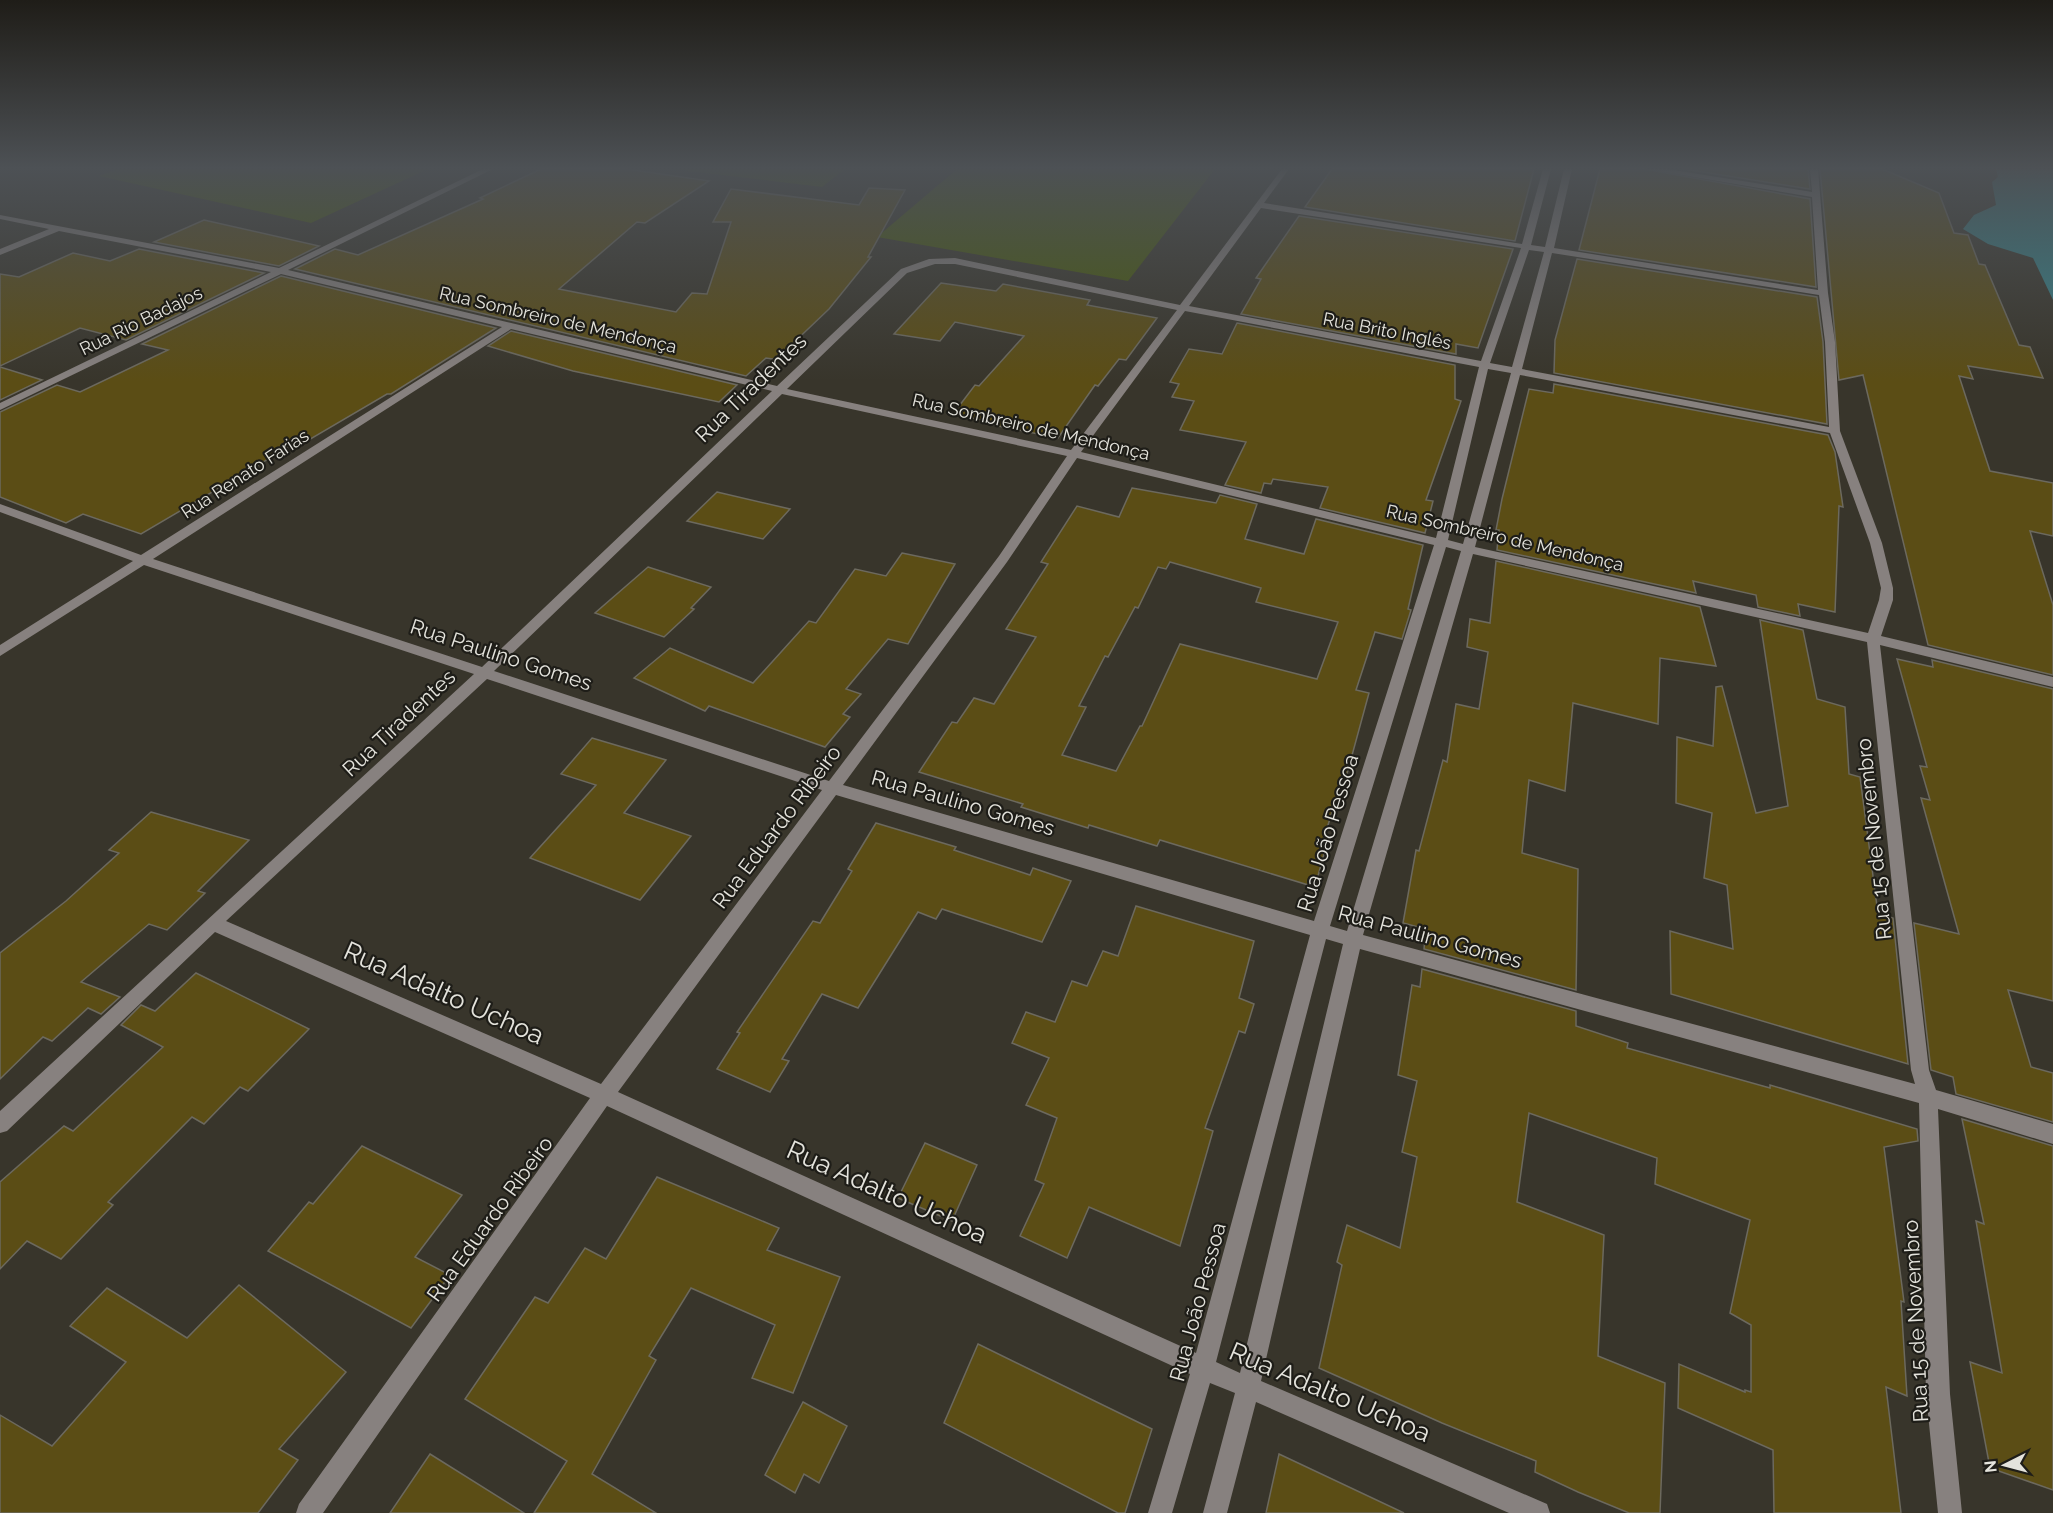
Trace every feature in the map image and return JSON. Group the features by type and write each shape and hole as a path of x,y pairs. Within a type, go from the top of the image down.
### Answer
{"street":[{"path":"0,252 30,240"},
{"name":"Rua Sombreiro de Mendonça","path":"117,240 280,272 778,390 1074,454 1468,549 1873,639 2053,682"},
{"name":"Rua Rio Badajos","path":"0,407 347,240"},
{"name":"Rua Eduardo Ribeiro","path":"308,1513 604,1095 1002,559 1074,454 1233,240"},
{"path":"1484,240 1822,293"},
{"name":"Rua João Pessoa","path":"1160,1513 1203,1368 1320,930 1441,542 1484,366 1528,240"},
{"path":"1215,1513 1248,1388 1353,940 1468,549 1551,240"},
{"name":"Rua 15 de Novembro","path":"1818,240 1822,293 1830,342 1835,431 1876,543 1887,588 1886,600 1873,639 1920,1070 1928,1097 1938,1394 1950,1513"},
{"name":"Rua Brito Inglês","path":"934,261 968,263 1182,308 1835,431"},
{"name":"Rua Tiradentes","path":"0,1124 213,923 484,673 904,271 934,261"},
{"name":"Rua Renato Farias","path":"0,651 508,327"},
{"name":"Rua Paulino Gomes","path":"0,508 143,560 832,788 1353,940 1928,1097 2053,1134"},
{"name":"Rua Adalto Uchoa","path":"213,923 604,1095 1203,1368 1538,1513"}],"green space":[{"path":"892,240 1160,240 1128,281"}],"water":[{"path":"1981,240 2053,240 2053,300 2033,258"}],"building":[{"path":"159,240 291,240 319,246 279,266 154,242"},
{"path":"392,240 617,240 559,289 676,312 692,293 707,294 725,240 878,240 868,257 871,257 829,309 786,350 773,359 766,358 746,376 295,269 335,249 358,255"},
{"path":"1283,240 1452,240 1513,249 1478,348 1456,344 1456,354 1241,314 1261,279 1256,278"},
{"path":"1582,240 1813,240 1816,287 1579,250"},
{"path":"1826,240 1970,240 1979,264 1985,265 2019,345 2030,347 2043,378 1968,366 1973,379 1959,376 1990,471 2053,483 2053,536 2030,531 2053,605 2053,675 1928,645 1863,375 1839,380"},
{"path":"139,249 264,273 126,340 80,328 0,366 0,274 19,277 73,253 110,261"},
{"path":"1577,259 1817,297 1823,342 1827,424 1554,373 1555,340"},
{"path":"281,276 496,328 391,394 387,394 302,444 297,442 141,534 83,514 66,523 0,497 0,412 57,385 80,392 168,350 142,344"},
{"path":"941,283 996,291 1003,284 1090,300 1087,305 1157,318 1126,360 1119,359 1098,386 1095,385 1058,438 984,423 987,421 953,414 975,385 979,386 1024,336 955,322 940,341 894,334"},
{"path":"1237,323 1455,365 1455,399 1461,401 1426,500 1433,501 1425,533 1320,508 1328,487 1273,479 1271,484 1264,483 1261,493 1225,485 1246,442 1180,430 1194,401 1172,397 1179,384 1170,382 1189,349 1222,354"},
{"path":"511,331 737,385 719,402 573,371 488,346"},
{"path":"0,367 42,380 0,400"},
{"path":"1554,384 1828,435 1835,452 1843,507 1839,506 1835,612 1798,604 1800,616 1758,607 1756,595 1693,581 1696,593 1497,550 1499,530 1496,530 1502,499 1529,389 1553,393"},
{"path":"1132,488 1216,503 1220,495 1257,504 1245,539 1304,554 1316,519 1423,545 1408,609 1411,610 1402,639 1375,632 1356,690 1369,693 1345,781 1342,780 1324,838 1328,839 1315,887 1160,840 1157,846 1089,825 1088,828 1021,807 1023,804 919,772 952,722 957,723 974,698 994,704 1036,637 1006,629 1048,564 1041,562 1077,506 1119,517","holes":["1170,562 1261,588 1256,602 1338,622 1317,679 1180,644 1142,726 1116,771 1062,755 1086,707 1079,706 1105,656 1108,657 1135,607 1138,608 1158,567 1166,569"]},
{"path":"717,492 790,509 763,539 687,521"},
{"path":"902,553 955,564 908,644 888,639 846,689 861,694 843,714 850,717 825,747 709,706 705,711 634,678 670,648 753,683 809,621 816,623 855,569 886,576"},
{"path":"1496,561 1700,607 1716,666 1660,658 1658,724 1573,703 1565,791 1529,780 1522,853 1578,869 1576,990 1424,949 1426,929 1403,923 1416,850 1419,851 1443,760 1447,762 1456,704 1479,709 1488,652 1467,647 1470,619 1490,623"},
{"path":"648,567 711,587 691,608 694,609 664,637 595,613"},
{"path":"1760,620 1803,630 1817,699 1845,707 1849,774 1860,777 1878,914 1893,918 1908,1064 1671,994 1670,931 1733,949 1727,885 1704,878 1712,813 1676,803 1677,737 1713,746 1716,687 1722,686 1756,813 1788,806"},
{"path":"1897,659 1933,667 1932,660 2053,689 2053,1001 2008,990 2031,1067 2053,1073 2053,1122 1956,1094 1953,1077 1931,1070 1914,923 1959,934 1921,798 1930,800 1920,766 1927,767"},
{"path":"592,738 666,760 624,813 691,836 640,900 530,858 596,785 561,774"},
{"path":"151,812 249,840 198,891 205,893 167,930 149,924 81,982 120,997 101,1014 88,1008 52,1041 43,1037 0,1079 0,953 66,901 119,853 109,850"},
{"path":"876,823 956,847 954,850 1030,875 1033,868 1071,881 1042,942 942,909 936,919 918,912 858,1008 822,994 782,1059 789,1061 770,1092 717,1069 740,1033 737,1032 813,921 820,923 852,871 848,869"},
{"path":"1136,906 1254,941 1239,998 1254,1004 1245,1033 1239,1031 1205,1128 1213,1131 1180,1246 1089,1207 1067,1258 1020,1236 1044,1184 1035,1180 1057,1118 1026,1105 1049,1058 1012,1043 1026,1012 1055,1022 1072,981 1087,986 1103,951 1118,956"},
{"path":"1422,969 1576,1011 1576,1026 1628,1043 1627,1048 1770,1088 1770,1085 1917,1129 1918,1141 1884,1147 1904,1302 1901,1301 1907,1396 1886,1387 1901,1513 1774,1513 1773,1450 1678,1408 1679,1364 1745,1392 1745,1390 1751,1392 1751,1325 1730,1313 1750,1220 1655,1184 1657,1158 1529,1113 1517,1202 1604,1235 1598,1356 1665,1383 1660,1513 1629,1513 1578,1492 1535,1472 1536,1461 1442,1423 1319,1368 1342,1265 1337,1262 1347,1225 1400,1248 1417,1157 1402,1152 1417,1081 1398,1075 1412,985 1420,987"},
{"path":"196,973 309,1029 248,1091 240,1087 204,1124 192,1117 108,1202 113,1205 61,1259 27,1241 0,1269 0,1182 64,1126 73,1131 163,1047 121,1025 141,1005 155,1011"},
{"path":"1962,1119 2053,1146 2053,1490 1990,1468 1970,1362 2002,1373 1976,1221 1984,1224"},
{"path":"925,1143 977,1165 952,1221 898,1198"},
{"path":"362,1146 462,1195 415,1257 450,1275 411,1328 268,1251 309,1202 313,1204"},
{"path":"657,1177 779,1228 767,1250 840,1277 793,1393 752,1378 775,1325 691,1288 649,1356 656,1360 592,1474 656,1513 534,1513 567,1461 465,1399 535,1297 548,1303 585,1248 606,1259"},
{"path":"239,1285 346,1372 279,1449 298,1460 258,1513 0,1513 0,1415 52,1446 126,1362 70,1326 107,1288 187,1338"},
{"path":"978,1344 1152,1429 1125,1513 1118,1513 944,1423"},
{"path":"803,1402 847,1426 819,1483 804,1474 795,1493 765,1475"},
{"path":"430,1454 524,1513 390,1513"},
{"path":"1279,1454 1404,1513 1266,1513"}]}
